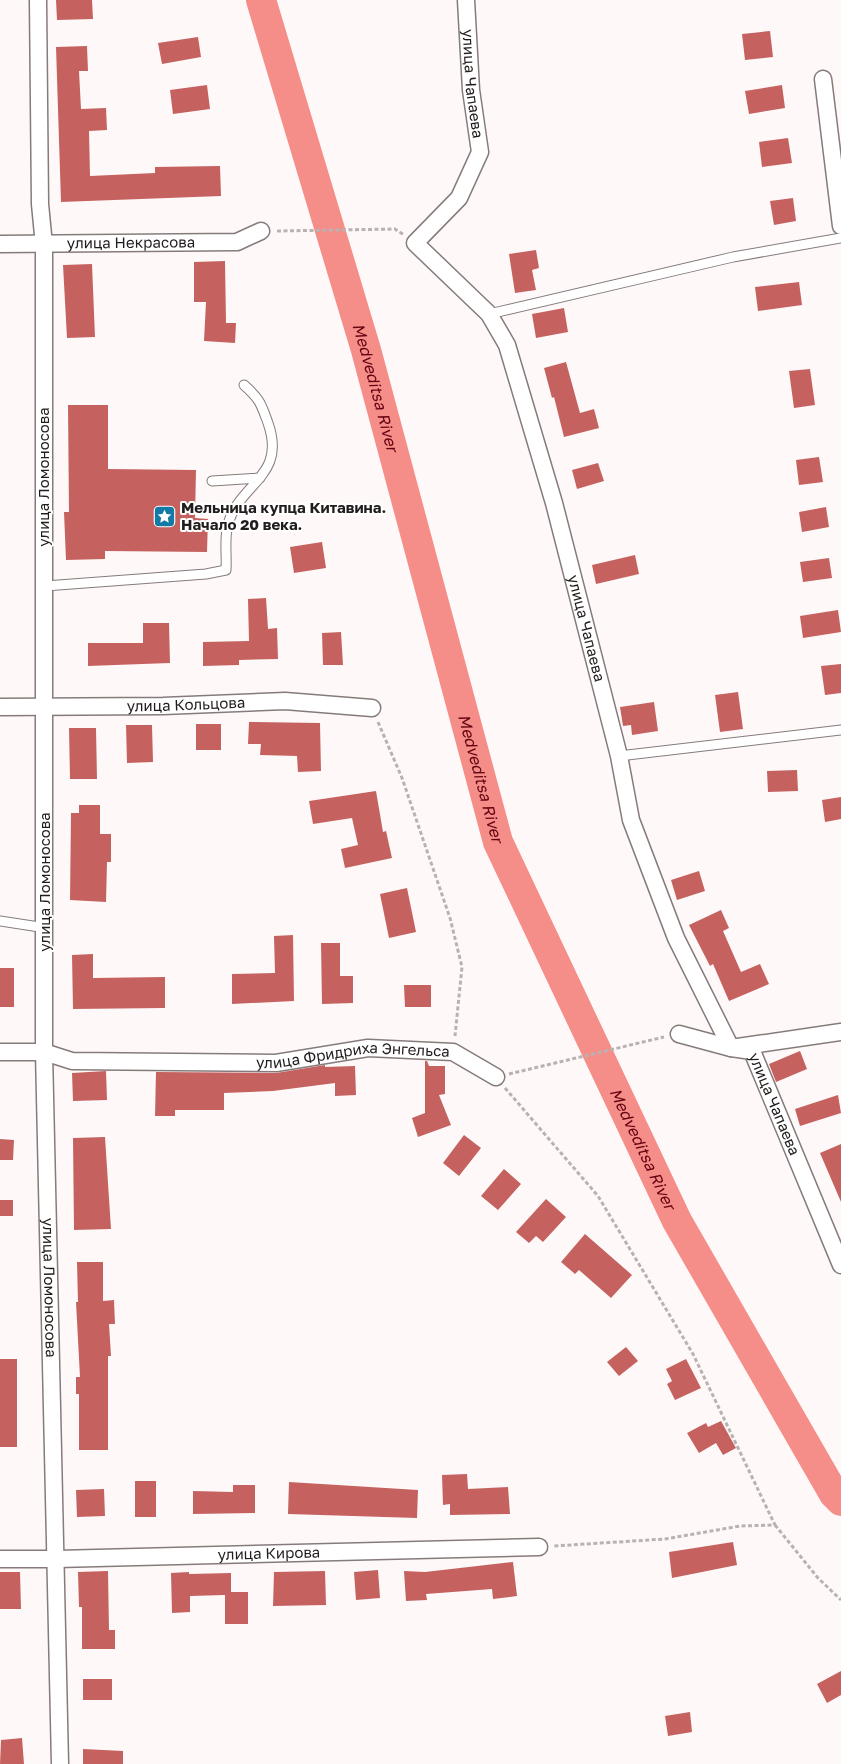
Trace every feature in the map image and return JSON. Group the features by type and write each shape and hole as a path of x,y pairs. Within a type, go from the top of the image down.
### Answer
{"street":[{"name":"улица Ломоносова","path":"38,0 40,204 44,245 45,586 43,707 46,928 44,1052 57,1560 60,1764"},
{"name":"улица Чапаева","path":"466,0 471,90 480,152 459,198 415,243 489,314 507,345 554,503 619,756 631,820 676,938 731,1048 752,1051 841,1264"},
{"path":"823,80 841,226"},
{"name":"улица Некрасова","path":"0,244 237,242 261,231"},
{"name":"улица Кольцова","path":"0,707 164,706 284,701 372,708"},
{"path":"679,1034 731,1048 841,1032"},
{"name":"улица Фридриха Энгельса","path":"0,1052 44,1052 72,1061 276,1063 368,1048 453,1052 496,1077"},
{"name":"улица Кирова","path":"0,1559 57,1560 538,1547"}],"lane":[{"path":"489,314 733,257 841,238"},
{"path":"45,586 226,570 227,525 241,498 260,478 271,462 274,440 258,397 244,385"},
{"path":"212,481 260,478"},
{"path":"619,756 841,730"},
{"path":"0,921 46,928"}],"path":[{"path":"261,231 395,229"},
{"path":"372,708 402,778 454,934 462,967 453,1052"},
{"path":"679,1034 496,1077 598,1196 693,1354 775,1525 818,1578 841,1600"},
{"path":"538,1547 665,1540 740,1526 775,1525"}],"building":[{"path":"56,0 92,0 93,19 57,20"},
{"path":"770,31 773,57 745,60 742,34"},
{"path":"198,37 201,57 162,64 158,43"},
{"path":"87,46 88,71 79,71 81,109 106,108 107,130 89,131 90,176 155,173 155,167 220,166 221,196 61,202 56,47"},
{"path":"207,85 210,109 173,114 170,90"},
{"path":"782,85 785,108 749,114 745,91"},
{"path":"788,138 792,163 762,167 759,142"},
{"path":"793,198 796,221 774,225 770,201"},
{"path":"536,250 539,268 532,270 536,290 515,293 509,254"},
{"path":"225,261 226,323 236,323 235,343 204,341 206,302 194,302 194,262"},
{"path":"92,264 95,337 67,338 63,265"},
{"path":"799,282 802,305 758,311 755,287"},
{"path":"564,308 568,332 536,338 532,314"},
{"path":"566,362 580,413 594,409 599,428 564,437 554,397 552,398 544,368"},
{"path":"810,369 815,405 794,408 789,371"},
{"path":"68,405 108,405 108,469 196,470 195,518 208,519 207,552 105,551 105,559 66,560 64,512 69,512"},
{"path":"819,457 823,482 799,485 796,460"},
{"path":"598,463 604,481 577,489 572,470"},
{"path":"826,507 829,527 802,532 799,512"},
{"path":"322,542 326,568 294,573 290,547"},
{"path":"635,555 639,574 596,584 592,565"},
{"path":"829,558 832,578 803,582 800,562"},
{"path":"266,598 268,629 277,628 278,659 239,660 239,665 203,666 203,642 249,641 248,599"},
{"path":"838,610 841,632 803,638 800,616"},
{"path":"143,623 169,623 170,663 88,666 88,643 143,643"},
{"path":"341,632 343,665 323,665 322,633"},
{"path":"841,664 841,693 825,695 821,666"},
{"path":"738,692 743,729 720,732 715,695"},
{"path":"654,702 658,731 632,735 631,725 623,726 620,707"},
{"path":"249,722 320,723 321,771 298,772 297,756 260,755 261,744 248,744"},
{"path":"196,724 221,724 221,750 196,750"},
{"path":"126,725 152,725 153,762 127,763"},
{"path":"69,728 96,728 97,779 70,779"},
{"path":"797,770 798,791 768,792 767,771"},
{"path":"376,791 383,832 386,831 392,858 345,868 341,849 358,845 352,818 313,824 309,801"},
{"path":"841,797 841,819 825,822 822,800"},
{"path":"79,805 100,805 100,834 111,834 111,862 107,862 106,902 70,900 71,813 79,813"},
{"path":"699,871 705,891 677,900 671,880"},
{"path":"407,888 416,932 389,938 380,894"},
{"path":"721,910 729,928 723,931 741,972 760,964 769,984 729,1001 713,964 710,966 689,925"},
{"path":"293,935 294,1001 232,1004 232,974 275,973 274,936"},
{"path":"321,943 340,943 340,976 353,976 353,1003 322,1004"},
{"path":"93,954 93,978 165,977 165,1008 73,1009 72,955"},
{"path":"0,968 14,968 14,1007 0,1007"},
{"path":"404,985 431,985 431,1007 405,1007"},
{"path":"800,1051 807,1069 776,1082 769,1064"},
{"path":"425,1061 427,1061 429,1066 445,1066 445,1094 439,1095 451,1125 418,1137 412,1118 425,1113"},
{"path":"325,1065 325,1067 355,1066 356,1095 335,1096 335,1083 273,1091 224,1093 224,1110 175,1110 175,1116 155,1116 156,1072 276,1073"},
{"path":"106,1071 107,1100 73,1101 72,1073"},
{"path":"838,1095 841,1113 800,1126 795,1109"},
{"path":"464,1135 481,1148 459,1176 443,1163"},
{"path":"105,1137 111,1229 74,1230 73,1138"},
{"path":"0,1139 14,1140 13,1160 0,1160"},
{"path":"841,1144 841,1202 820,1153"},
{"path":"504,1169 521,1184 498,1210 481,1196"},
{"path":"546,1199 566,1217 543,1242 536,1236 529,1243 516,1232"},
{"path":"0,1200 13,1200 13,1216 0,1216"},
{"path":"585,1234 632,1275 611,1298 579,1270 575,1274 561,1262"},
{"path":"77,1262 103,1262 103,1301 114,1300 115,1324 109,1324 111,1356 108,1356 108,1450 79,1450 79,1394 76,1394 76,1377 80,1377 76,1302 78,1302"},
{"path":"626,1347 638,1361 619,1376 607,1362"},
{"path":"0,1359 17,1359 17,1447 0,1447"},
{"path":"686,1359 701,1388 675,1400 667,1384 672,1381 666,1369"},
{"path":"721,1421 736,1448 723,1455 716,1443 699,1453 687,1433 706,1423 708,1427"},
{"path":"467,1474 468,1489 508,1487 510,1514 450,1515 450,1504 443,1505 442,1475"},
{"path":"135,1481 156,1481 156,1517 135,1517"},
{"path":"289,1482 418,1490 417,1518 288,1514"},
{"path":"233,1485 255,1485 255,1513 193,1514 193,1491 233,1492"},
{"path":"104,1489 105,1516 77,1517 76,1490"},
{"path":"733,1542 737,1565 672,1578 669,1552"},
{"path":"513,1562 517,1596 493,1599 492,1589 426,1594 427,1600 406,1601 404,1571 425,1572"},
{"path":"378,1570 380,1598 356,1600 354,1572"},
{"path":"108,1571 109,1630 115,1630 115,1649 82,1649 82,1607 79,1607 78,1572"},
{"path":"325,1571 326,1605 273,1606 274,1572"},
{"path":"0,1572 20,1572 21,1609 0,1609"},
{"path":"189,1572 189,1574 231,1573 231,1592 248,1592 248,1624 225,1624 225,1595 190,1596 190,1612 172,1613 171,1573"},
{"path":"841,1671 841,1695 827,1703 817,1684"},
{"path":"83,1679 112,1679 112,1700 83,1700"},
{"path":"690,1712 692,1732 668,1736 665,1716"},
{"path":"22,1738 24,1764 0,1764 1,1740"},
{"path":"83,1749 123,1751 123,1764 83,1764"}],"waterway":[{"name":"Medveditsa River","path":"261,0 366,350 498,842 677,1221 834,1494 841,1501"}],"place":[{"name":"Мельница купца Китавина. Начало 20 века.","path":"165,517"}]}
